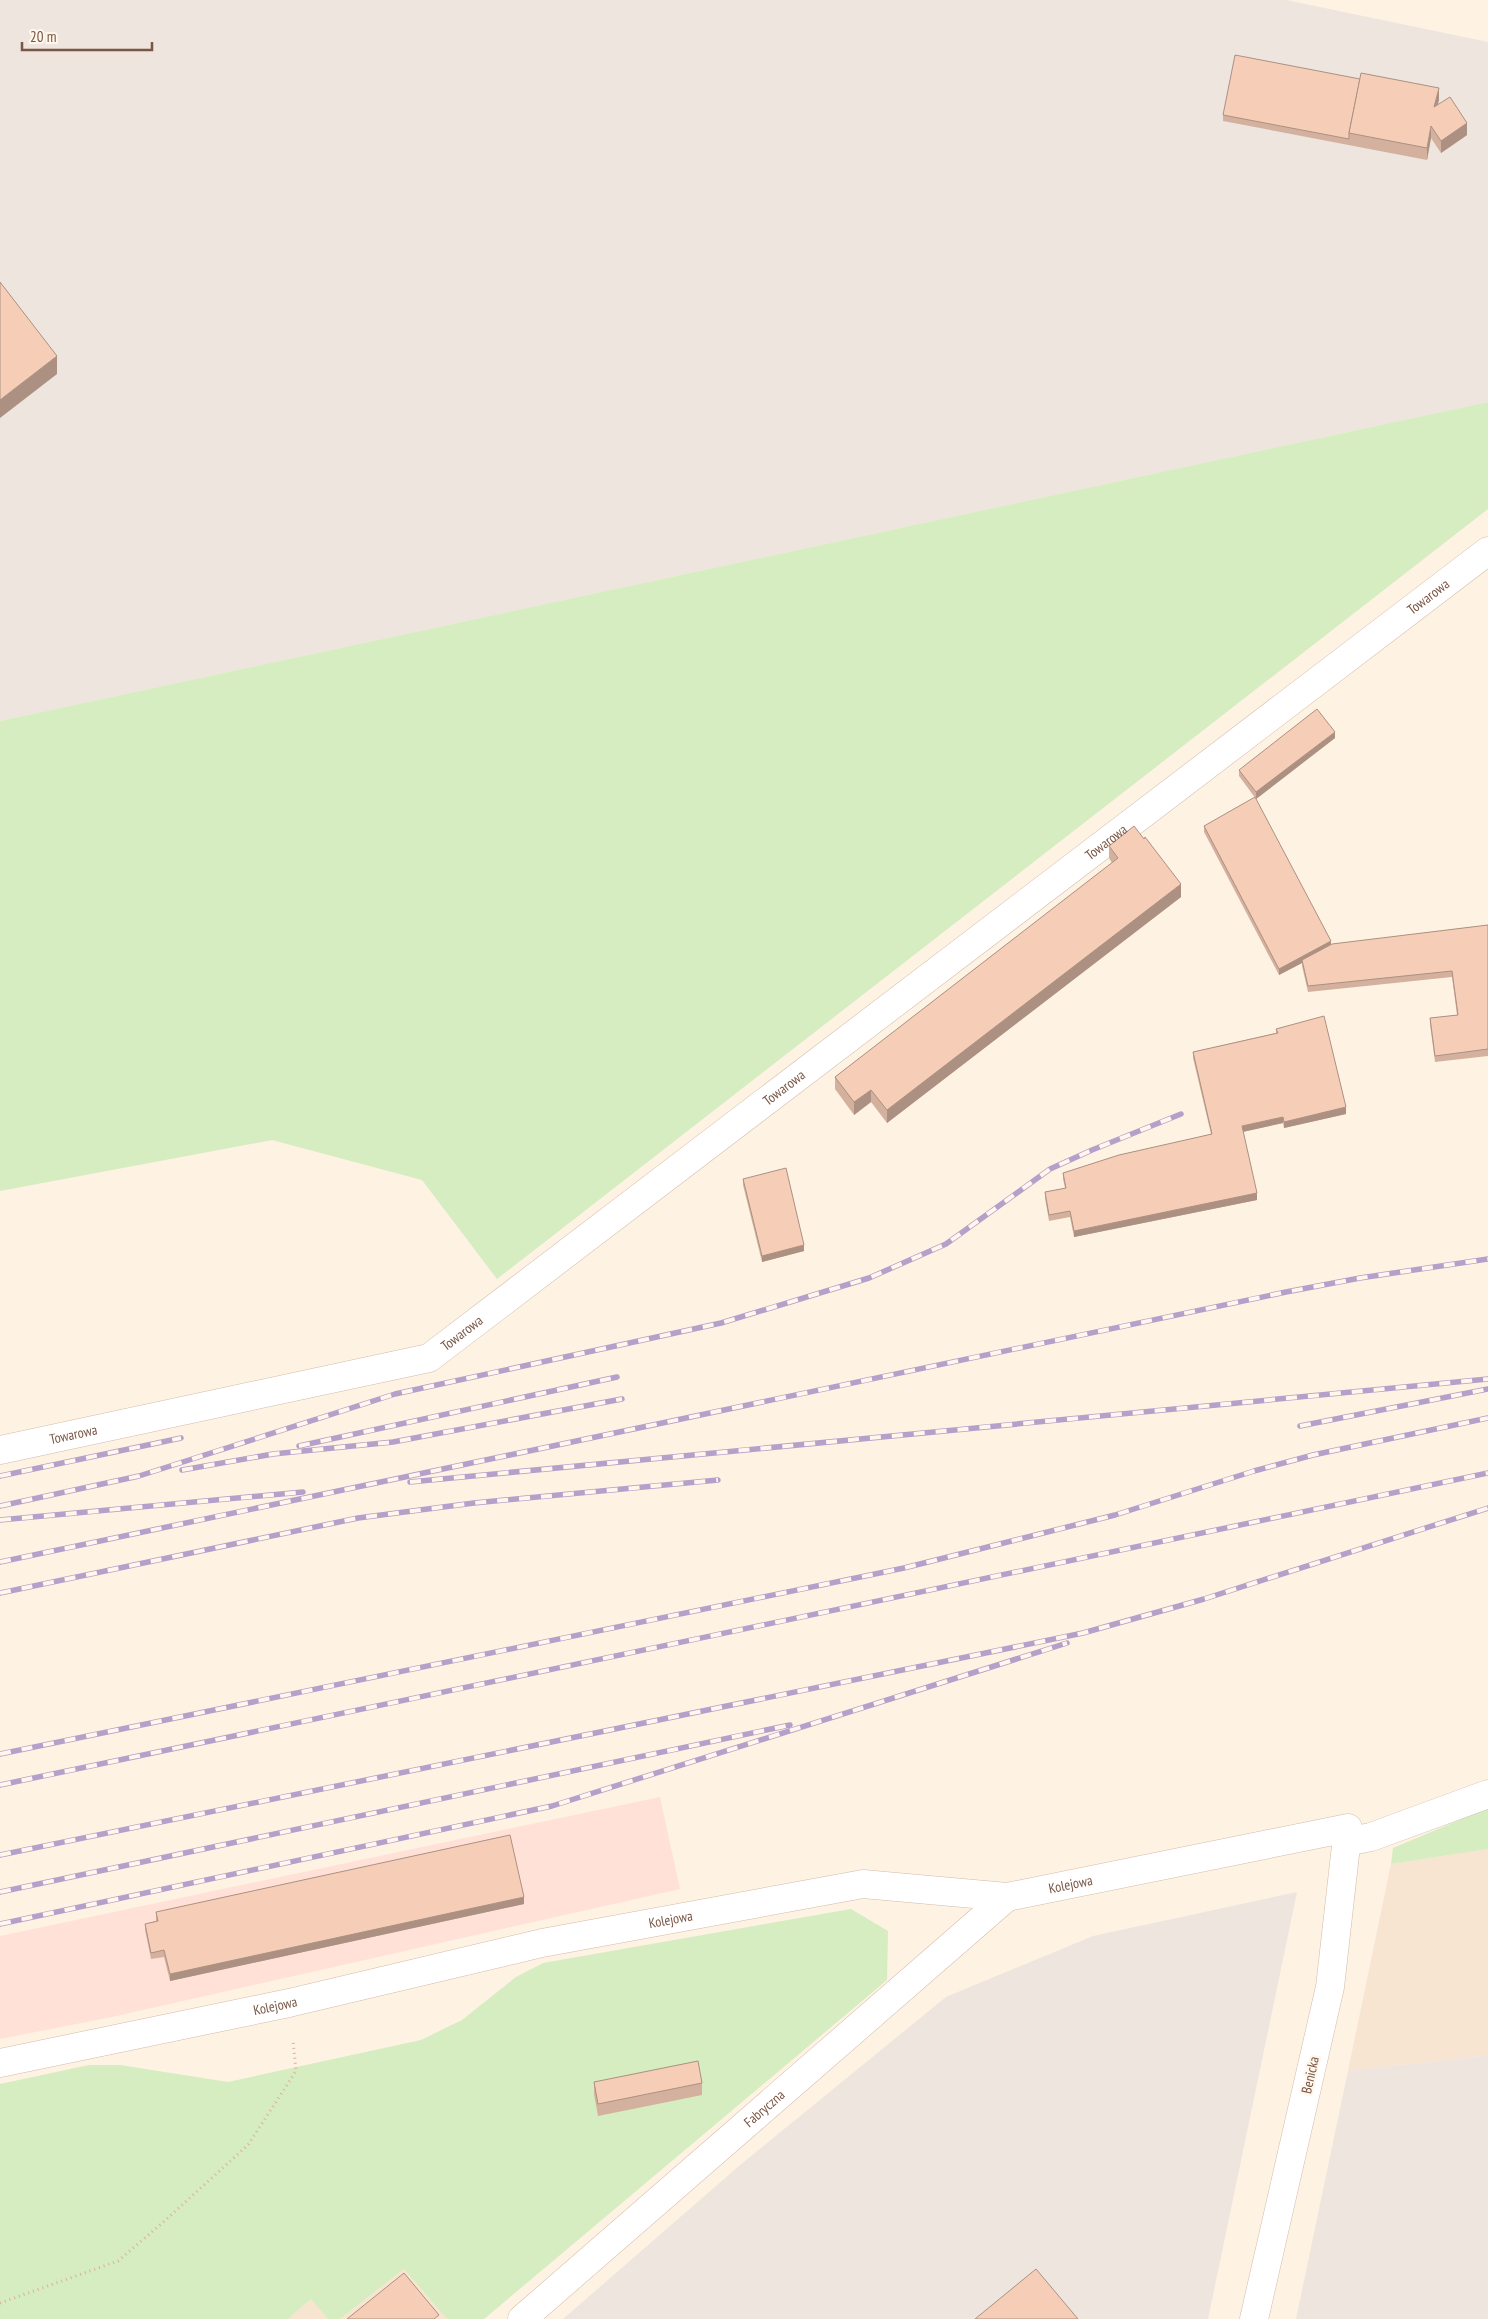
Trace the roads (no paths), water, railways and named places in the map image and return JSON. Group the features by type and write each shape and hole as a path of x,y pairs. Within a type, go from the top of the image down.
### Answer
{"street":[{"name":"Towarowa","path":"0,1450 429,1358 1488,551"},
{"name":"Kolejowa","path":"0,2064 289,2002 542,1943 863,1884 1007,1897 1347,1835 1371,1837 1488,1794"},
{"name":"Benicka","path":"1254,2319 1330,1988 1347,1835"},
{"name":"Fabryczna","path":"522,2319 1007,1897"}],"railway":[{"path":"0,1506 139,1476 395,1394 721,1323 869,1278 946,1244 1050,1169 1181,1114"},
{"path":"0,1562 1286,1292 1360,1278 1488,1259"},
{"path":"299,1446 617,1377"},
{"path":"410,1482 1488,1379"},
{"path":"1300,1426 1488,1389"},
{"path":"182,1470 273,1454 393,1442 622,1399"},
{"path":"0,1754 904,1568 1115,1515 1254,1471 1313,1455 1488,1418"},
{"path":"0,1476 181,1438"},
{"path":"0,1785 1488,1473"},
{"path":"0,1593 358,1518 474,1503 718,1480"},
{"path":"0,1520 303,1492"},
{"path":"0,1855 1083,1633 1204,1599 1488,1508"},
{"path":"0,1924 552,1806 1067,1643"},
{"path":"0,1892 790,1725"}]}
